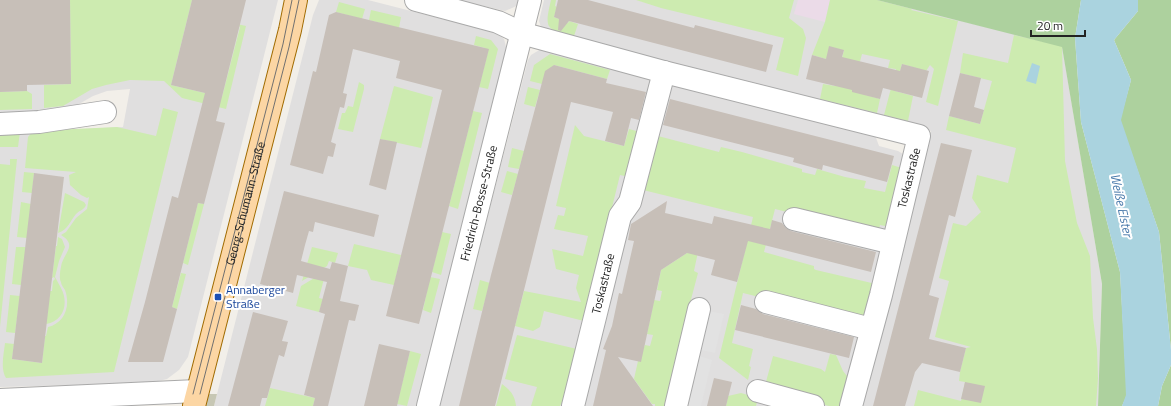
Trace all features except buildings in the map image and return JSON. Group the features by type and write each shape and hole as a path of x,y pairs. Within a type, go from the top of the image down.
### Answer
{"main road":[{"name":"Georg-Schumann-Straße","path":"196,399 288,37 296,0"}],"street":[{"name":"Toskastraße","path":"416,0 498,22 521,33 664,72 920,136 851,406"},
{"name":"Friedrich-Bosse-Straße","path":"428,406 530,0"},
{"name":"Toskastraße","path":"573,406 620,216 630,202 664,72"},
{"path":"0,124 39,122 105,112"},
{"path":"794,218 893,243"},
{"path":"766,302 871,329"},
{"path":"676,406 699,309"},
{"path":"758,391 813,406"},
{"path":"0,400 196,399"}],"shaded area":[{"path":"0,0 278,0 188,357 179,370 167,379 151,383 0,387 0,133 123,127 130,89 107,91 93,96 65,112 0,117"},
{"path":"319,0 368,0 497,33 504,39 507,51 416,406 214,406 313,15"},
{"path":"459,0 522,0 521,4 505,11"},
{"path":"544,0 877,0 1062,46 1102,284 1098,406 858,406 931,131 553,36 541,27 539,21"},
{"path":"798,0 830,0 825,22 794,14"},
{"path":"541,49 655,78 564,406 439,406 528,60 531,55"},
{"path":"668,81 875,135 879,146 898,151 903,154 846,406 582,406 622,228"},
{"path":"709,311 724,314 715,353 700,350"},
{"path":"699,356 712,360 701,406 687,406"},
{"path":"197,394 217,394 214,406 184,406"}],"green space":[{"path":"70,0 192,0 171,85 222,97 240,27 237,24 246,26 226,109 182,98 164,81 130,80 92,89 63,106 44,108 44,85 71,84"},
{"path":"551,0 556,0 555,6 557,7 554,17 559,19 559,21 568,23 569,21 578,24 574,36 558,32 549,27 548,17"},
{"path":"636,0 794,0 789,18 803,29 806,38 798,76 776,70 784,38 661,8"},
{"path":"830,0 877,0 958,21 938,106 926,102 934,69 930,65 926,71 902,64 895,91 913,96 908,121 884,115 896,69 888,68 890,60 862,54 852,91 880,99 877,113 820,99 823,84 835,86 844,50 826,59 812,55 825,22"},
{"path":"877,0 1081,0 1075,38 1081,122 1120,272 1127,395 1122,406 1098,406 1102,284 1062,47"},
{"path":"1138,0 1171,0 1171,350 1159,232 1120,120 1131,80 1114,40 1138,11"},
{"path":"339,2 365,9 362,19 336,12"},
{"path":"371,10 401,17 399,28 369,20"},
{"path":"1014,35 1062,46 1065,161 1077,223 1090,256 1093,318 1097,349 1098,378 1096,406 914,406 918,390 961,401 965,382 959,381 960,372 966,348 971,347 935,337 949,281 939,278 953,223 966,226 981,212 972,198 977,175 1008,183 1016,148 946,130 949,116 980,124 992,81 960,73 963,53 1008,63"},
{"path":"476,36 491,40 498,49 488,89 479,87 488,52 485,48 474,45"},
{"path":"550,54 610,70 607,79 554,65 542,84 530,81 534,65"},
{"path":"359,82 364,85 364,89 353,132 338,129 342,113 345,113 348,106 353,107"},
{"path":"394,86 433,97 421,148 380,139"},
{"path":"528,87 540,90 535,107 524,104"},
{"path":"27,91 32,94 32,109 0,110 0,92"},
{"path":"163,108 178,112 114,372 6,378 3,370 5,343 14,344 12,359 42,363 45,336 48,327 58,322 65,313 67,296 61,283 60,271 62,262 69,247 69,243 61,235 66,232 76,218 87,209 89,197 87,198 81,195 70,185 69,175 76,172 25,168 28,137 33,131 117,127 156,136"},
{"path":"473,111 482,113 458,209 449,206"},
{"path":"575,125 584,136 624,146 629,129 640,132 629,177 620,175 584,321 544,311 540,327 533,331 515,326 524,291 581,302 576,288 579,275 556,269 552,249 583,256 588,236 554,229 558,215 564,216 566,208 556,206"},
{"path":"20,132 18,147 0,147 0,133"},
{"path":"658,136 719,152 721,147 742,152 802,169 802,172 815,175 817,169 866,181 864,188 885,192 892,165 905,169 890,227 880,225 878,235 775,209 764,252 814,266 814,269 816,270 876,284 866,324 743,293 732,343 753,349 749,366 751,367 748,380 719,358 753,217 643,190"},
{"path":"512,148 524,151 519,169 508,167"},
{"path":"10,159 17,159 0,327 0,164 10,165"},
{"path":"507,171 518,174 512,195 501,192"},
{"path":"24,172 34,173 32,193 22,192"},
{"path":"65,193 84,202 86,205 76,214 67,228 58,233"},
{"path":"21,202 31,204 27,238 17,237"},
{"path":"198,203 204,204 188,265 183,263"},
{"path":"704,223 694,271 698,273 689,307 669,406 655,406 655,404 652,404 634,379 638,361 645,345 650,346 653,335 647,334 654,300 660,301 662,291 657,290 661,270 687,253"},
{"path":"442,232 451,234 441,275 432,272"},
{"path":"58,237 62,239 65,247 59,261 55,277 61,288 65,305 61,315 57,319 46,324 50,291 52,291 53,281 55,279 54,277 52,278"},
{"path":"354,244 401,255 394,285 371,280 367,270 348,266"},
{"path":"16,247 26,247 21,285 12,284"},
{"path":"312,247 338,253 335,263 329,261 327,266 302,281"},
{"path":"326,271 319,298 323,299 319,312 296,306 301,286"},
{"path":"181,273 186,274 177,309 172,307"},
{"path":"430,277 440,279 431,313 423,310"},
{"path":"480,280 490,283 482,311 473,309"},
{"path":"10,295 20,296 15,333 6,332"},
{"path":"517,335 577,349 566,394 560,406 531,406 537,387 505,379"},
{"path":"410,351 421,354 407,406 397,404"},
{"path":"830,354 836,355 843,371 851,381 845,406 829,406 764,389 773,356 821,369 825,372"},
{"path":"1171,365 1171,406 1158,406 1162,386"},
{"path":"502,384 512,393 516,406 496,406"},
{"path":"270,388 315,398 313,406 265,406"},
{"path":"741,393 758,398 756,406 726,406 728,396"}],"water":[{"name":"Weiße Elster","path":"1081,0 1138,0 1138,11 1114,40 1131,80 1121,120 1159,232 1171,350 1171,365 1162,386 1158,406 1122,406 1126,395 1120,272 1081,122 1075,38"},
{"path":"1032,63 1040,66 1036,84 1026,81"}],"tram line":[{"path":"193,394 283,44 292,0"},
{"path":"200,394 289,47 299,0"}],"place":[{"name":"Annaberger Straße","path":"218,297"}]}
